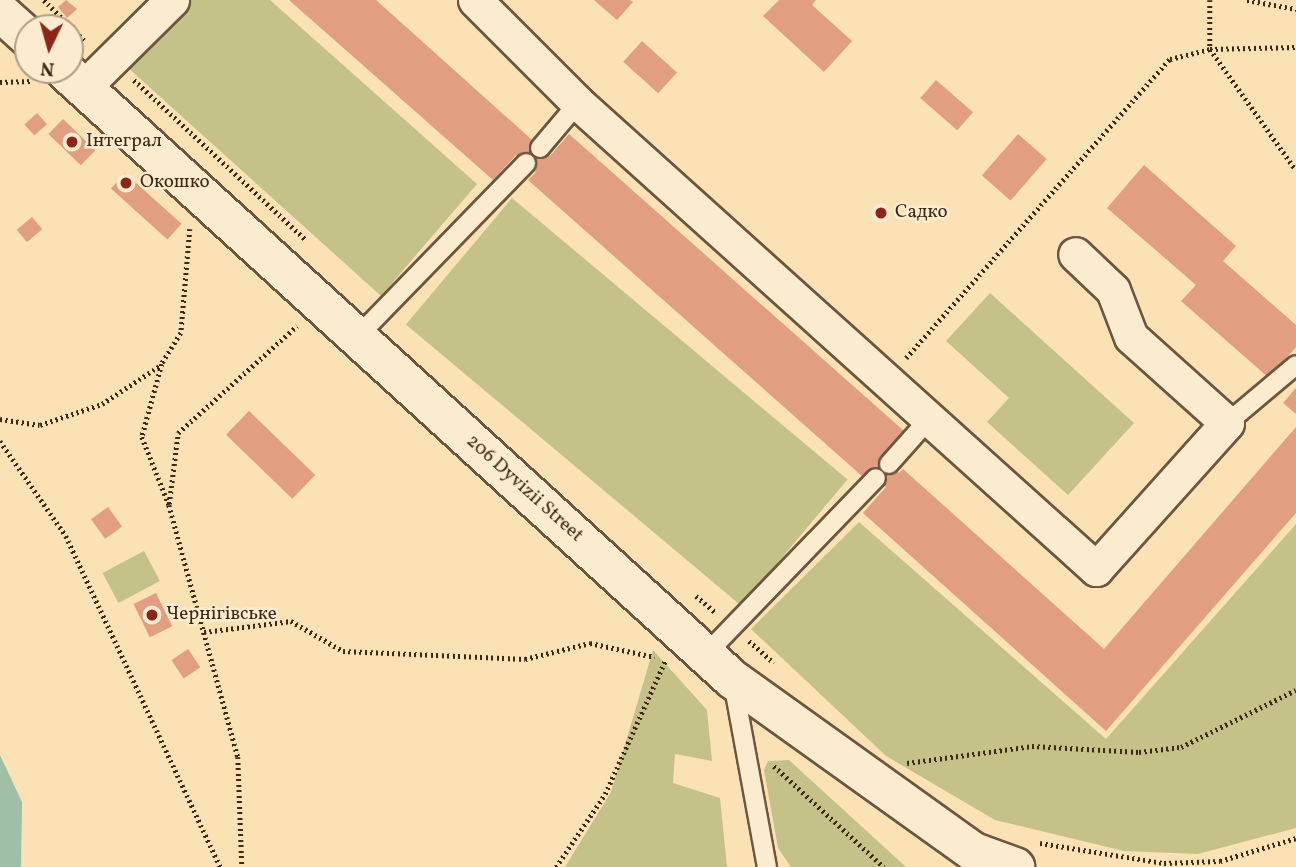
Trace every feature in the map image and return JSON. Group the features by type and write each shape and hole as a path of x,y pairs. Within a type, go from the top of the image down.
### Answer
{"street":[{"path":"84,67 172,0"},
{"path":"475,0 578,103 1096,569 1227,423 1131,337 1113,290 1075,254"},
{"path":"0,12 14,24"},
{"name":"206 Dyvizii Street","path":"66,84 356,338 724,653 974,852 1026,854"}],"lane":[{"path":"540,148 578,103"},
{"path":"356,338 526,163"},
{"path":"1227,423 1296,365"},
{"path":"889,464 929,419"},
{"path":"764,866 724,653 876,478"}],"path":[{"path":"1210,0 1210,49 1296,170"},
{"path":"1247,0 1296,9"},
{"path":"887,379 1170,59 1210,49 1296,47"},
{"path":"187,124 313,247"},
{"path":"191,218 181,333 162,364 142,438 169,505 237,757 242,867"},
{"path":"169,505 178,433 290,335 316,302"},
{"path":"0,419 40,425 102,404 162,364"},
{"path":"0,441 66,536 220,867"},
{"path":"684,586 724,653 785,673"},
{"path":"204,632 291,621 343,651 525,659 590,643 666,659 605,794 556,867"},
{"path":"902,764 1032,746 1139,752 1181,747 1296,690"},
{"path":"768,761 884,867"},
{"path":"1026,854 1164,863 1220,861 1296,838"}],"shaded area":[{"path":"189,0 270,0 477,184 381,296 126,66"},
{"path":"512,198 848,480 741,606 406,324"},
{"path":"990,293 1134,423 1068,495 987,422 1009,398 946,341"},
{"path":"859,522 1106,739 1296,524 1296,828 1198,854 1124,851 995,820 886,756 751,629"},
{"path":"144,551 160,581 118,603 103,573"},
{"path":"653,650 707,710 712,761 675,754 673,783 720,798 727,867 565,867 611,792"},
{"path":"0,755 22,802 21,867 0,867"},
{"path":"789,760 906,867 791,867 778,848 764,770 768,761"}],"building":[{"path":"66,0 77,9 71,14 64,14 58,7"},
{"path":"289,0 376,0 550,156 569,134 904,431 881,457 899,473 903,469 1104,649 1296,427 1296,513 1106,731 863,513 886,487 868,471 863,477 528,180 536,172 516,155 493,180"},
{"path":"594,0 630,0 633,2 617,20"},
{"path":"779,0 816,0 812,5 852,41 824,72 763,16"},
{"path":"642,41 677,72 658,93 623,62"},
{"path":"936,80 973,112 957,130 920,98"},
{"path":"37,113 47,124 34,136 24,124"},
{"name":"Інтеграл","path":"63,119 95,150 81,165 48,134"},
{"path":"1018,134 1047,159 1011,200 982,176"},
{"path":"1144,165 1236,246 1223,261 1296,325 1296,347 1269,378 1181,301 1196,285 1107,208"},
{"path":"125,173 181,224 167,239 111,189"},
{"path":"32,217 42,229 27,242 17,230"},
{"path":"1296,388 1296,414 1283,403"},
{"path":"249,411 315,475 292,499 226,435"},
{"path":"108,507 122,526 105,539 91,519"},
{"name":"Чернігівське","path":"156,593 172,626 150,637 134,604"},
{"path":"188,649 200,667 184,678 171,660"}],"place":[{"name":"Інтеграл","path":"72,142"},
{"name":"Окошко","path":"126,183"},
{"name":"Садко","path":"881,213"},
{"name":"Чернігівське","path":"152,615"}]}
